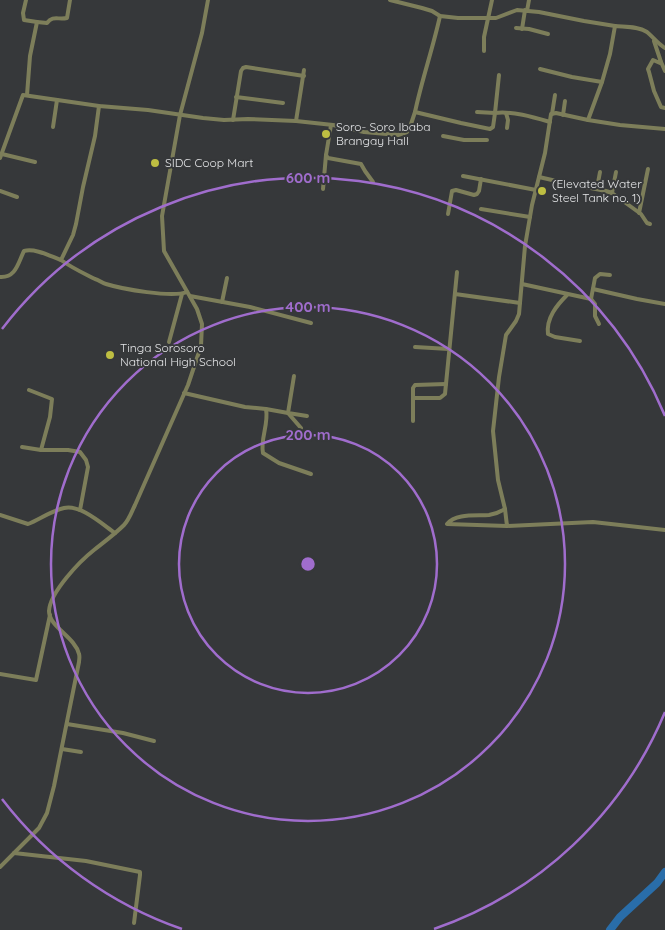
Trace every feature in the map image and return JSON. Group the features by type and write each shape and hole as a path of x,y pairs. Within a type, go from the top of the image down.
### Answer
{"street":[{"path":"26,0 23,13 24,20 47,23 53,18 67,18 70,0"},
{"path":"0,867 39,828 47,813 79,662 79,654 75,645 53,622 49,610 51,603 62,582 92,551 125,524 194,372 201,346 202,324 196,309 164,251 162,216 180,115 202,33 208,0"},
{"path":"390,0 422,8 440,16 488,18 500,17 517,10 526,10 584,22 640,29 648,33 665,48"},
{"path":"484,52 484,37 492,0"},
{"path":"522,29 529,0"},
{"path":"35,162 1,156 23,95 202,118 296,121 331,125 364,132 398,135 407,132 415,112 440,16"},
{"path":"27,95 30,56 37,22"},
{"path":"588,120 610,54 614,26"},
{"path":"516,28 548,34"},
{"path":"653,39 665,71"},
{"path":"661,62 652,60 648,69 661,107 665,108"},
{"path":"233,120 241,71 244,68 304,76"},
{"path":"540,69 602,82"},
{"path":"296,121 304,70"},
{"path":"415,112 461,124 490,129 493,127 499,75"},
{"path":"507,526 498,480 492,431 506,335 519,314 525,246 555,95"},
{"path":"236,97 283,103"},
{"path":"53,127 57,100"},
{"path":"563,115 565,101"},
{"path":"61,260 76,224 95,136 99,106"},
{"path":"477,112 506,113 550,122"},
{"path":"506,113 508,128"},
{"path":"552,114 620,126 665,129"},
{"path":"323,190 331,125"},
{"path":"443,136 464,140 487,140"},
{"path":"326,155 328,158 361,164 373,182"},
{"path":"639,212 648,169"},
{"path":"597,188 600,172"},
{"path":"612,193 616,172"},
{"path":"463,176 536,190"},
{"path":"539,177 597,188 612,193 639,212 647,223 650,224"},
{"path":"448,214 452,191 477,194 482,179"},
{"path":"0,191 17,197"},
{"path":"481,209 530,217"},
{"path":"0,277 7,277 13,273 24,251 27,250 46,254 61,260 71,268 104,284 170,294 188,294 250,307 311,323"},
{"path":"414,398 440,398 445,394 457,272"},
{"path":"591,299 595,278 600,274 610,275"},
{"path":"222,302 227,278"},
{"path":"522,284 591,299 595,304 595,316 599,324"},
{"path":"593,288 665,304"},
{"path":"169,342 182,294"},
{"path":"455,294 520,303"},
{"path":"567,295 557,305 551,318 548,334 580,342"},
{"path":"415,347 450,349"},
{"path":"288,413 294,376"},
{"path":"413,421 413,388 415,385 446,384"},
{"path":"29,390 52,399 50,416 41,450"},
{"path":"184,393 245,407 307,416"},
{"path":"266,409 267,418 262,447 264,453 278,463 311,474"},
{"path":"288,413 301,428"},
{"path":"22,447 41,450 68,450 80,452 84,456 88,468 80,510"},
{"path":"0,515 28,524 43,516 71,507 80,510 115,533"},
{"path":"505,510 490,515 456,518 447,524 507,526 593,522 665,530"},
{"path":"0,674 36,680 50,615"},
{"path":"67,724 123,733 154,741"},
{"path":"62,748 81,752"},
{"path":"14,853 86,860 140,872 134,923"}],"waterway":[{"path":"610,930 620,917 657,883 665,872"}],"place":[{"name":"Soro- Soro Ibaba Brangay Hall","path":"326,134"},
{"name":"SIDC Coop Mart","path":"155,163"},
{"name":"(Elevated Water Steel Tank no. 1)","path":"542,191"},
{"name":"Tinga Sorosoro National High School","path":"110,355"}]}
